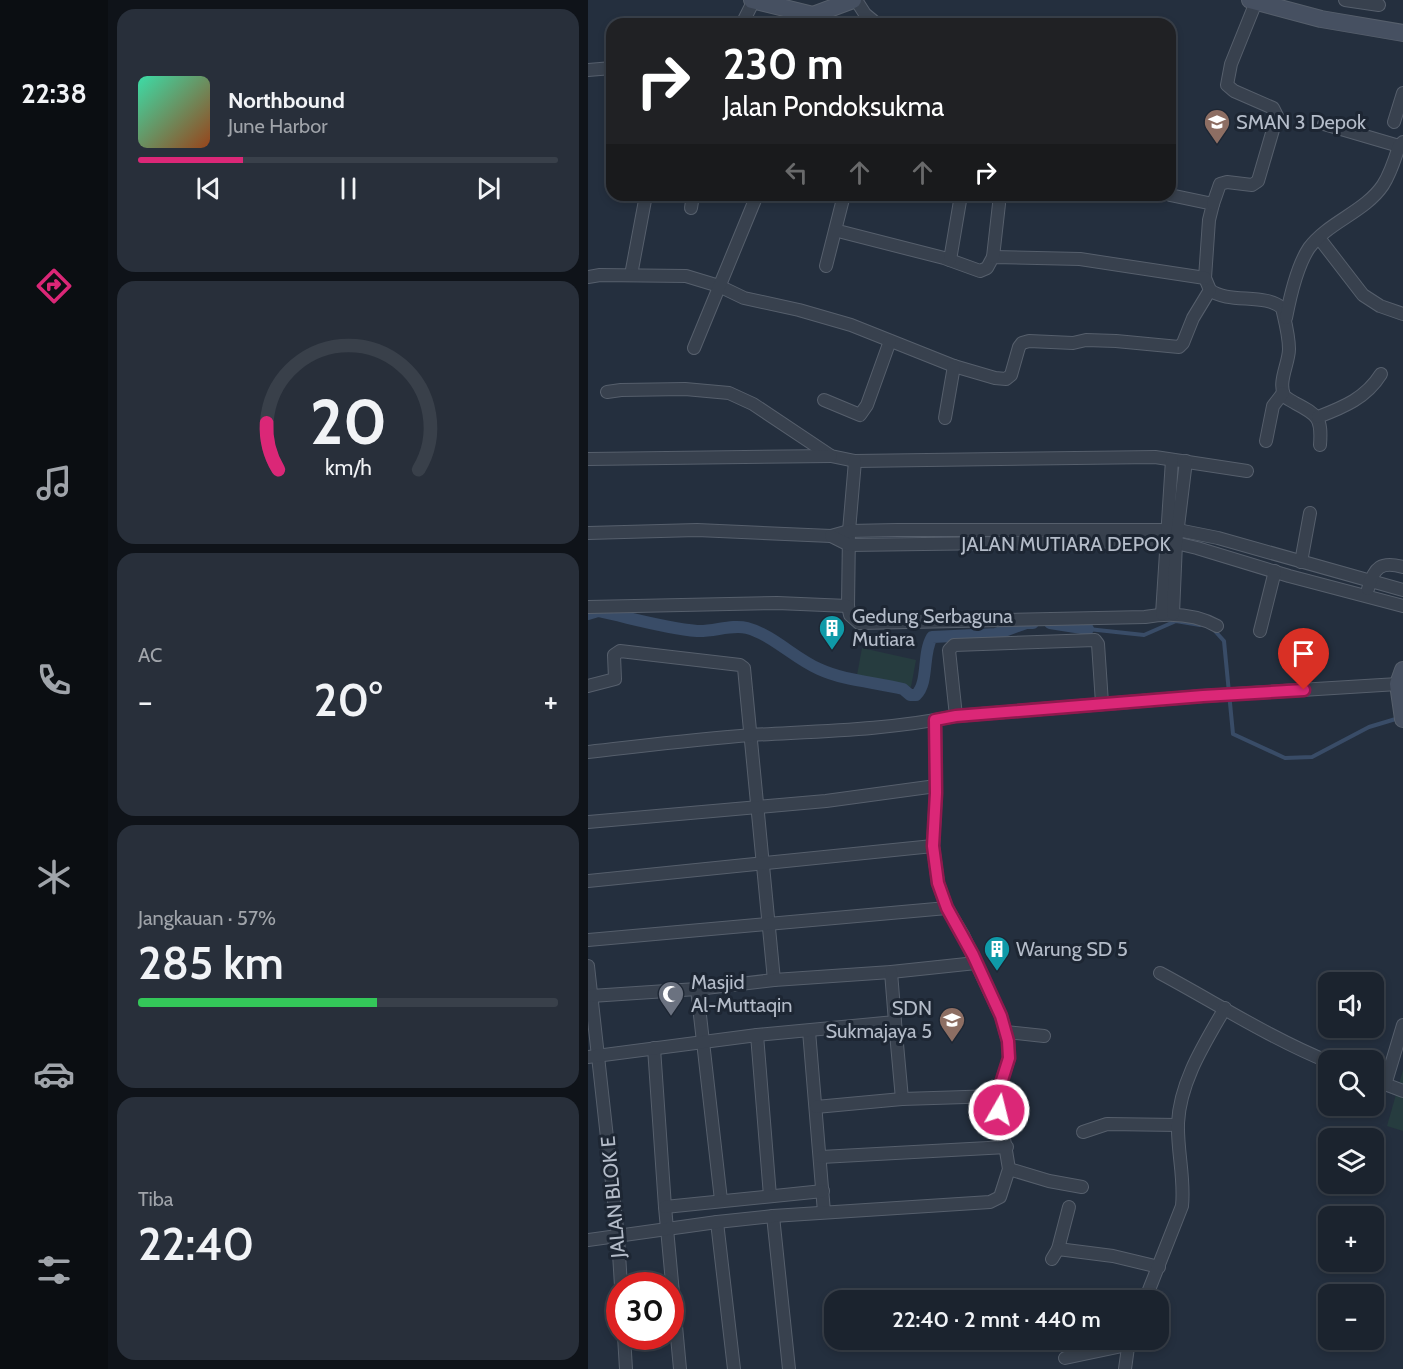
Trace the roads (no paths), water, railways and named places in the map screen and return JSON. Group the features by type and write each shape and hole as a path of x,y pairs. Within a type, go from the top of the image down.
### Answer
{"street":[{"path":"745,18 753,0 821,18 855,0 870,18"},
{"path":"1345,0 1378,5"},
{"path":"1266,441 1273,406 1283,393 1289,350 1282,308 1278,304 1220,294 1210,290 1204,278 1209,220 1220,184 1227,182 1252,185 1258,181 1277,116 1274,108 1234,91 1227,85 1231,64 1253,1 1321,19 1403,33"},
{"path":"588,70 606,68"},
{"path":"1394,122 1403,93"},
{"path":"1285,322 1294,284 1308,250 1319,238 1366,202 1383,185 1401,144 1324,124"},
{"path":"1176,196 1214,204"},
{"path":"631,275 645,201"},
{"path":"691,208 692,201"},
{"path":"694,348 754,201"},
{"path":"826,266 842,201"},
{"path":"950,260 960,201"},
{"path":"842,232 950,260 980,271 987,268 993,257 999,204"},
{"path":"1319,238 1363,295 1380,306 1402,309"},
{"path":"993,257 1080,260 1204,278"},
{"path":"588,277 686,276 719,286 744,298 800,310 850,325 954,366 1006,379 1011,375 1022,343 1073,343 1086,340 1179,347 1210,290"},
{"path":"824,400 860,415 867,405 890,341"},
{"path":"945,418 954,366"},
{"path":"1318,417 1351,404 1372,388 1381,374"},
{"path":"607,392 684,389 729,393 753,404 831,456"},
{"path":"1283,393 1287,398 1318,417 1321,432 1320,445"},
{"path":"588,459 831,456 855,460 1155,457 1247,471"},
{"path":"855,460 849,531 848,606 850,615 859,624 1145,617 1167,614 1204,619 1217,626"},
{"path":"1167,614 1172,536 1172,460"},
{"path":"1172,536 1186,461"},
{"path":"1301,562 1310,513"},
{"name":"JALAN MUTIARA DEPOK","path":"588,533 697,530 831,536 849,531 1218,538 1403,590"},
{"name":"JALAN MUTIARA DEPOK","path":"831,536 849,545 1172,536 1275,571 1403,606"},
{"path":"1366,596 1373,574 1381,566 1392,564 1403,567"},
{"path":"1260,631 1275,571"},
{"path":"588,607 777,603 848,606"},
{"path":"956,716 949,650 954,645 1095,640 1098,644 1102,704"},
{"path":"588,686 615,680 614,655 620,651 742,666 746,671 756,807 774,980"},
{"path":"588,752 752,735 828,732 956,716 1240,694 1401,677 1402,713"},
{"path":"588,1240 773,1216 990,1202 1000,1197 1009,1169 997,1096 1009,1058 1006,1032 976,963 947,908 938,883 933,846 936,786 935,720"},
{"path":"588,822 826,801 936,786"},
{"path":"588,881 933,846"},
{"path":"588,940 947,908"},
{"path":"591,996 697,989 774,980 891,972 976,963"},
{"name":"JALAN BLOK E","path":"588,966 593,1056 618,1237 620,1272"},
{"path":"891,972 902,1099"},
{"path":"1160,973 1261,1030 1318,1057"},
{"path":"697,989 721,1200"},
{"path":"1149,1290 1182,1206 1184,1190 1178,1125 1180,1101 1191,1071 1225,1008"},
{"path":"593,1056 757,1035 896,1022"},
{"path":"1384,1070 1403,1025"},
{"path":"809,1031 824,1212"},
{"path":"1006,1032 1044,1035"},
{"path":"757,1035 770,1196"},
{"path":"654,1048 665,1207 680,1369"},
{"path":"1384,1084 1403,1091"},
{"path":"816,1107 902,1099 997,1096"},
{"path":"1083,1132 1107,1124 1178,1125"},
{"path":"821,1157 1007,1148"},
{"path":"1009,1169 1049,1181 1082,1187"},
{"path":"665,1207 823,1191"},
{"path":"1069,1207 1055,1254 1113,1256 1159,1267"},
{"path":"773,1216 789,1369"},
{"path":"717,1222 734,1369"},
{"path":"625,1350 626,1369"},
{"path":"1065,1358 1096,1350"},
{"path":"1125,1369 1127,1350"}],"waterway":[{"path":"588,614 598,611 685,630 747,628 766,636 819,669 850,679 903,689 910,695 916,695 923,683 927,652 932,637 996,634 1026,623 1033,623"},
{"path":"1088,629 1144,635 1176,621 1200,625"},
{"path":"1050,623 1088,629"},
{"path":"1215,631 1224,641 1233,734 1285,758 1312,757 1369,727 1399,718"}],"place":[{"name":"SMAN 3 Depok","path":"1217,145"},
{"name":"Gedung Serbaguna Mutiara","path":"832,651"},
{"name":"Warung SD 5","path":"997,972"},
{"name":"Masjid Al-Muttaqin","path":"671,1017"},
{"name":"SDN Sukmajaya 5","path":"952,1043"}]}
